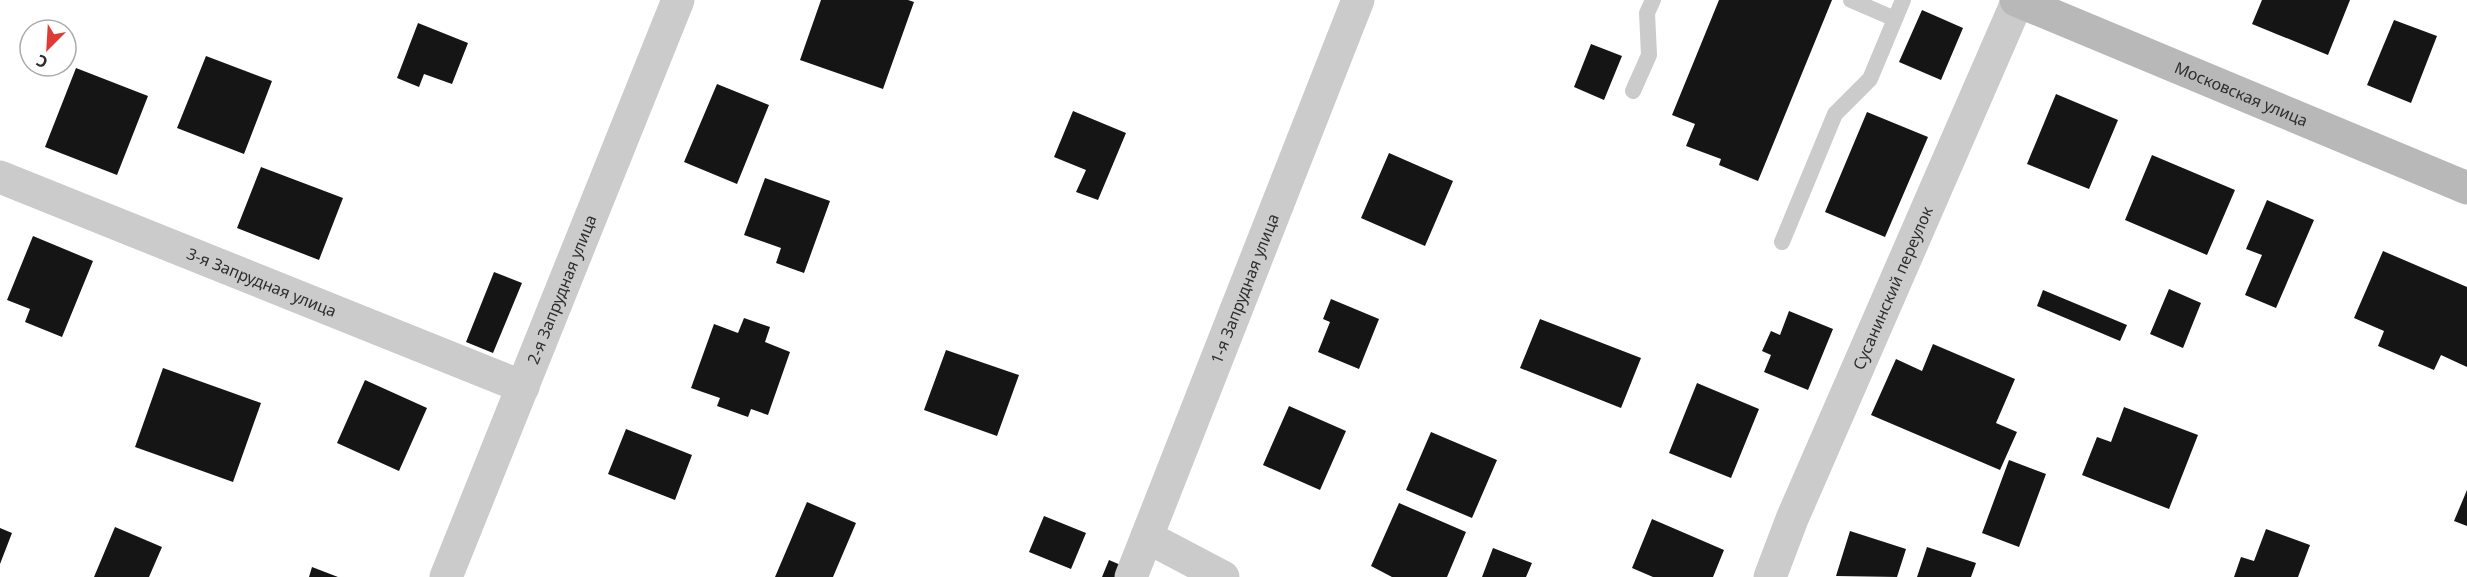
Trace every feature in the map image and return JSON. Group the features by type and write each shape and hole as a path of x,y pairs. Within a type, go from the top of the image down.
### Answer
{"street":[{"name":"2-я Запрудная улица","path":"446,577 678,0"},
{"name":"1-я Запрудная улица","path":"1131,577 1358,0"},
{"name":"Московская улица","path":"2017,0 2467,188"},
{"name":"Сусанинский переулок","path":"1770,577 1792,519 2017,0"},
{"name":"3-я Запрудная улица","path":"0,177 523,387"},
{"path":"1147,537 1223,577"}],"lane":[{"path":"1633,91 1649,55 1647,12 1653,0"},
{"path":"1851,0 1895,19"},
{"path":"1782,242 1835,114 1870,80 1903,0"}],"building":[{"path":"821,0 908,0 914,2 883,89 800,60"},
{"path":"1719,0 1832,0 1758,181 1719,165 1721,159 1686,146 1695,124 1672,115"},
{"path":"2262,0 2350,0 2328,55 2252,24"},
{"path":"1922,10 1963,28 1941,80 1899,62"},
{"path":"2394,20 2437,36 2411,103 2367,85"},
{"path":"418,23 468,43 452,84 424,74 419,87 397,78"},
{"path":"1591,44 1622,56 1604,100 1574,87"},
{"path":"206,56 272,81 244,154 177,128"},
{"path":"78,69 148,96 117,175 45,147 72,78 78,78"},
{"path":"717,84 769,105 737,184 684,162"},
{"path":"2056,94 2118,120 2089,189 2027,164"},
{"path":"1073,111 1126,133 1098,200 1076,192 1086,170 1054,157"},
{"path":"1867,112 1928,137 1885,237 1825,212"},
{"path":"1389,153 1453,181 1425,246 1361,218"},
{"path":"2152,155 2235,190 2207,255 2125,220"},
{"path":"261,167 343,198 319,260 237,228"},
{"path":"765,178 830,201 804,273 776,263 781,248 744,235"},
{"path":"2267,200 2314,220 2276,308 2245,295 2262,255 2246,249"},
{"path":"33,236 93,261 62,337 25,322 30,309 7,300"},
{"path":"2383,251 2467,287 2467,367 2441,355 2434,370 2378,346 2384,331 2354,318"},
{"path":"494,272 522,283 493,353 466,342"},
{"path":"2169,289 2201,303 2183,348 2150,334"},
{"path":"2043,290 2127,325 2120,341 2037,306"},
{"path":"1331,299 1379,319 1359,369 1318,352 1330,322 1323,319"},
{"path":"1789,311 1833,329 1808,390 1764,372 1771,355 1762,351 1771,331 1780,335"},
{"path":"744,318 770,327 765,342 790,352 768,415 751,409 748,417 717,406 720,398 691,388 714,324 738,333"},
{"path":"1540,319 1641,358 1621,408 1520,368"},
{"path":"1933,344 2015,379 1996,423 2017,432 2000,470 1871,415 1896,359 1922,371"},
{"path":"946,350 1019,375 997,436 924,410"},
{"path":"163,368 261,403 233,482 135,447"},
{"path":"365,380 427,408 399,471 337,443"},
{"path":"1697,383 1759,409 1731,478 1669,453"},
{"path":"1289,406 1346,431 1320,490 1263,465"},
{"path":"2124,407 2198,435 2169,509 2082,475 2097,437 2111,442"},
{"path":"626,429 692,455 675,500 608,474"},
{"path":"1431,432 1497,460 1472,518 1406,490"},
{"path":"2009,460 2046,474 2019,547 1982,533"},
{"path":"2467,490 2467,526 2454,521"},
{"path":"807,502 856,523 833,577 775,577"},
{"path":"1399,503 1466,532 1447,577 1392,577 1371,566"},
{"path":"1044,516 1086,533 1071,569 1029,552"},
{"path":"1652,519 1724,550 1713,577 1653,577 1632,568"},
{"path":"115,527 162,547 149,577 94,577"},
{"path":"0,528 12,533 0,564"},
{"path":"2266,529 2310,545 2298,577 2234,577 2241,557 2254,561"},
{"path":"1850,531 1906,549 1897,577 1836,576"},
{"path":"1927,547 1976,563 1971,577 1917,577"},
{"path":"1493,548 1532,563 1526,577 1482,577"},
{"path":"1109,560 1123,566 1119,577 1102,577"},
{"path":"312,567 338,577 309,577"}]}
